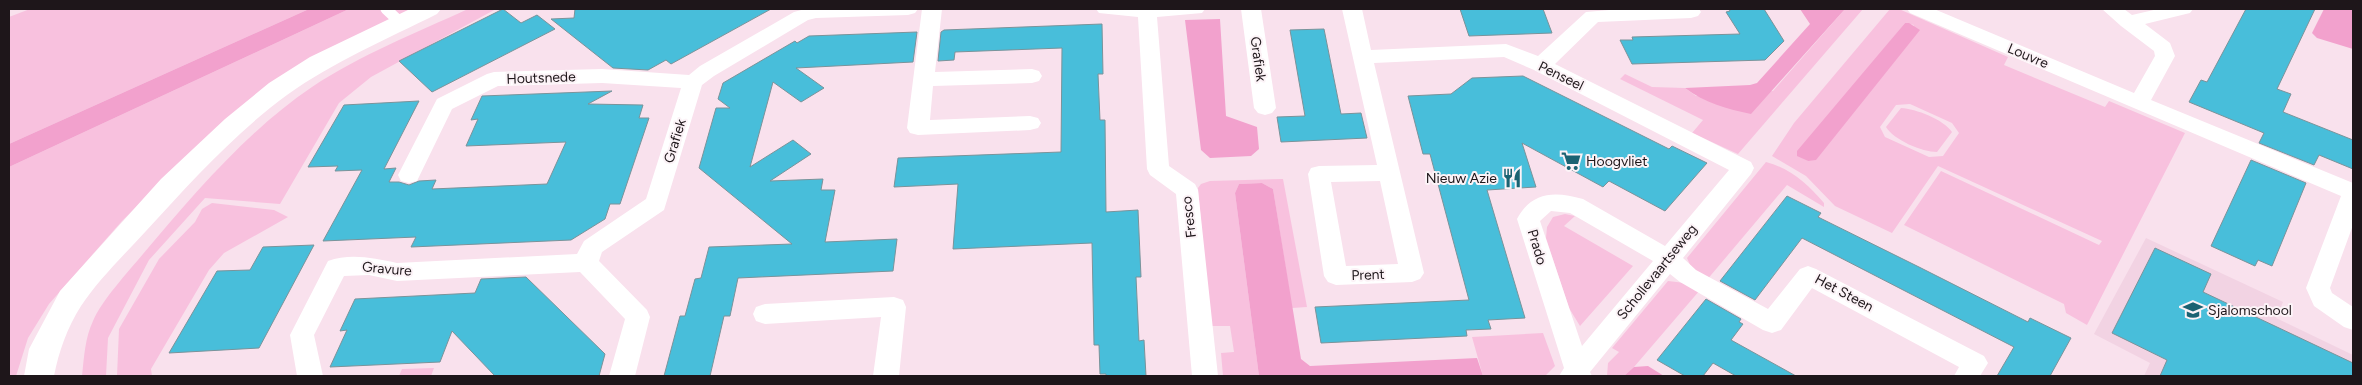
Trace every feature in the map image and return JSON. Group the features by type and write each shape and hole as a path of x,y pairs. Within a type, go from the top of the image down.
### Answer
{"main road":[{"path":"39,376 44,349 70,300 108,254 171,186 234,125 278,90 393,16 430,9"}],"street":[{"path":"693,82 797,12 908,9"},
{"path":"932,9 918,128 1030,123"},
{"path":"1106,9 1147,11 1195,9"},
{"name":"Grafiek","path":"1251,9 1265,108"},
{"name":"Prent","path":"1352,9 1364,57 1390,173 1412,273 1336,276 1319,174 1390,173"},
{"path":"1541,65 1593,16 1691,12 1689,9"},
{"name":"Louvre","path":"1917,9 2353,194 2318,288 2323,300 2353,320"},
{"path":"2112,9 2163,48 2165,56 2139,103"},
{"path":"2128,22 2183,9"},
{"name":"Fresco","path":"1147,11 1158,168 1187,190 1205,376"},
{"name":"Penseel","path":"1364,57 1506,50 1541,65 1743,168"},
{"name":"Houtsnede","path":"409,175 444,104 494,79 602,76 693,82"},
{"path":"924,80 1032,76"},
{"name":"Grafiek","path":"586,264 592,247 656,204 693,82"},
{"name":"Schollevaartseweg","path":"1576,375 1667,258 1743,168"},
{"name":"Prado","path":"1576,375 1528,218 1546,202 1575,204 1667,258"},
{"name":"Het Steen","path":"1667,258 1688,276 1772,322 1808,275 1975,363 1967,376"},
{"path":"586,264 638,317 622,376"},
{"name":"Gravure","path":"310,376 302,335 336,267 369,266 397,272 586,264"},
{"path":"765,314 894,307 886,376"}],"shaded area":[{"path":"30,9 309,9 9,144 9,17"},
{"path":"309,9 349,9 9,167 9,144"},
{"path":"349,9 414,9 330,48 201,143 122,221 49,304 28,338 16,376 9,376 9,167"},
{"path":"468,9 496,9 371,77 339,103 280,204 205,198 149,260 108,338 106,376 82,376 88,334 102,304 182,209 222,164 244,143 288,104 330,75 388,45"},
{"path":"1800,9 1845,9 1751,114 1716,105 1700,98 1685,88 1750,85 1757,83 1810,24"},
{"path":"1845,9 1863,9 1738,154 1692,133 1703,120 1620,79 1625,74 1652,87 1685,88 1696,96 1773,91"},
{"path":"1890,9 1899,9 2008,57 2004,65 2105,107 2109,101 2185,133 2087,325 2066,313 2064,304 1904,225 1941,171 2099,245 2102,241 1938,166 1892,233 1835,206 1806,176 1772,156 1794,123","holes":["1905,23 1914,25 1808,161 1797,155","1910,104 1952,123 1959,133 1943,156 1929,157 1885,137 1880,127 1896,105"]},
{"path":"2324,9 2353,9 2353,49 2317,38 2312,33"},
{"path":"1220,19 1226,116 1257,127 1259,149 1251,156 1210,158 1201,150 1185,20"},
{"path":"1905,23 1909,23 1920,30 1816,160 1808,161 1797,156 1797,151"},
{"path":"1901,108 1914,110 1929,116 1948,127 1952,132 1937,152 1924,150 1909,144 1890,132 1886,127"},
{"path":"1766,162 1784,169 1798,178 1824,203 1824,207 1787,185 1706,281 1694,274 1687,258"},
{"path":"1283,179 1307,307 1292,308 1273,189 1262,183 1239,184 1235,193 1259,376 1223,376 1221,353 1234,352 1230,326 1210,326 1198,188 1201,184 1210,181"},
{"path":"1262,183 1273,189 1301,359 1310,366 1477,358 1483,376 1259,376 1235,193 1239,184"},
{"path":"212,203 274,210 288,217 224,253 209,270 151,369 152,376 117,376 119,329 159,259 195,222 202,209"},
{"path":"1565,214 1575,216 1564,226 1633,266 1580,326 1569,308 1546,238 1547,227 1553,217"},
{"name":"Sjalomschool","path":"2146,238 2283,302 2276,318 2353,355 2353,376 2144,376 2150,363 2094,334"},
{"path":"1668,281 1685,283 1700,290 1634,367 1624,376 1607,376 1608,363 1619,352 1612,348"},
{"path":"1543,333 1555,366 1545,376 1483,376 1472,337"},
{"path":"1648,366 1664,376 1624,376 1634,367"},
{"path":"434,368 431,376 399,376 402,369"}],"building":[{"path":"503,9 521,23 537,15 555,29 432,92 399,61"},
{"path":"575,9 771,9 671,64 666,60 648,70 613,68 551,19 574,18"},
{"path":"1460,9 1543,9 1552,33 1469,36"},
{"path":"1729,9 1764,9 1784,41 1765,60 1632,64 1620,40 1633,40 1632,37 1740,34 1726,12 1730,11"},
{"path":"2246,9 2315,9 2277,89 2291,94 2283,112 2353,140 2353,169 2319,155 2314,165 2259,143 2264,133 2189,102 2201,80 2207,82"},
{"path":"1102,24 1103,74 1098,74 1100,120 1105,120 1106,212 1138,210 1141,277 1136,277 1139,341 1144,340 1146,376 1106,376 1106,374 1100,374 1099,345 1094,345 1092,243 953,249 958,184 894,187 898,158 1061,152 1062,48 955,52 954,60 938,61 941,32 944,30"},
{"path":"1324,29 1341,114 1361,113 1367,138 1281,142 1277,117 1305,116 1290,30"},
{"path":"917,32 913,62 796,68 824,88 801,102 773,82 750,167 793,140 811,154 770,181 823,179 821,190 835,190 825,242 897,239 893,271 738,278 730,316 724,316 710,376 664,376 680,316 685,316 695,279 701,278 709,247 792,244 699,168 716,108 730,108 718,99 723,83 795,41 797,43 809,36"},
{"path":"1523,76 1669,149 1672,146 1707,163 1665,211 1609,181 1603,187 1522,143 1536,187 1487,190 1525,318 1488,320 1491,329 1466,330 1467,336 1321,343 1315,307 1469,300 1430,154 1423,154 1408,96 1451,94 1472,78"},
{"path":"612,91 588,104 643,105 639,118 649,118 620,204 610,204 605,219 571,240 411,247 416,237 323,241 362,170 335,171 338,166 308,167 344,105 419,101 384,169 396,168 389,182 409,185 419,181 436,180 432,189 547,184 566,142 466,146 478,119 471,120 482,96"},
{"path":"2251,160 2306,183 2272,266 2258,260 2255,266 2211,246"},
{"path":"1787,196 1821,213 1818,217 2028,322 2030,318 2071,338 2050,376 1997,376 2014,347 1802,238 1755,300 1720,281"},
{"path":"314,245 259,348 169,353 217,271 250,270 263,247"},
{"name":"Sjalomschool","path":"2155,248 2211,274 2203,292 2353,363 2353,376 2160,376 2167,360 2112,333"},
{"path":"526,277 605,354 599,376 495,376 452,331 440,362 330,367 347,330 340,331 355,299 475,293 481,279"},
{"path":"1706,299 1741,319 1739,322 1743,324 1731,340 1796,376 1736,376 1713,363 1703,376 1685,376 1657,360"}],"place":[{"name":"Hoogvliet","path":"1571,161"},
{"name":"Nieuw Azie","path":"1512,178"},
{"name":"Sjalomschool","path":"2193,310"}]}
